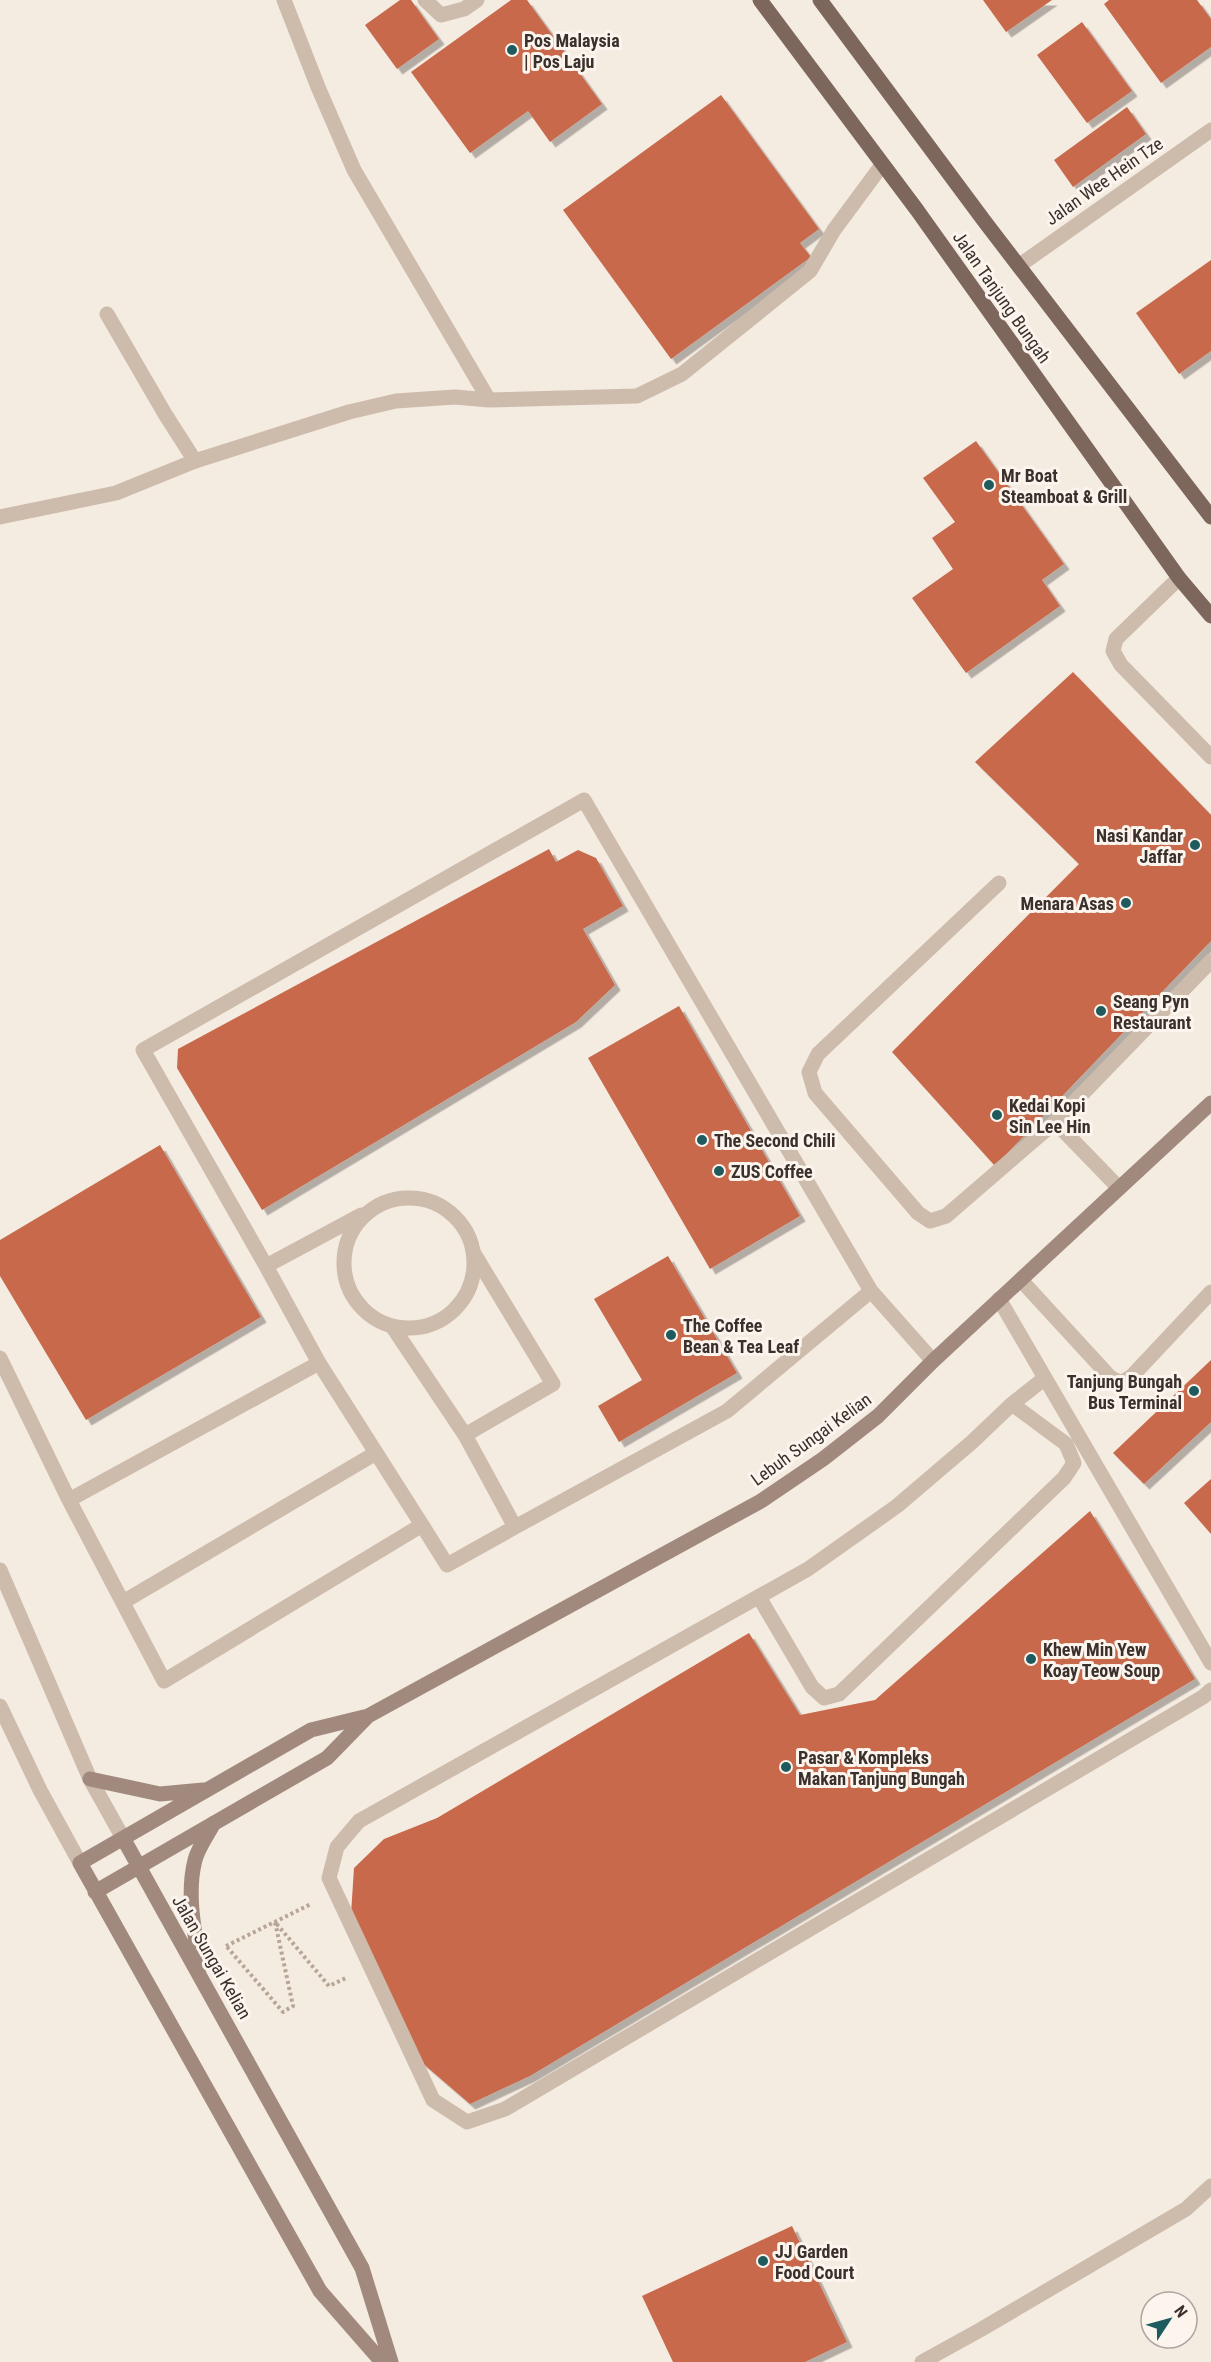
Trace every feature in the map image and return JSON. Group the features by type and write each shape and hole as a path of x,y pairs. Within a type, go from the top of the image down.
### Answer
{"main road":[{"name":"Jalan Tanjung Bungah","path":"760,0 917,210 1179,578 1211,616"},
{"name":"Jalan Tanjung Bungah","path":"820,0 958,186 1211,517"}],"street":[{"path":"284,0 354,170 489,400"},
{"path":"425,0 441,15 464,9 477,0"},
{"name":"Jalan Wee Hein Tze","path":"1020,265 1211,130"},
{"path":"0,517 116,493 195,461 349,412 396,401 455,397 489,400 637,396 682,374 810,271 834,230 882,165"},
{"path":"107,314 195,461"},
{"path":"1179,578 1116,639 1113,651 1121,665 1211,757"},
{"path":"871,1291 727,1411 447,1565 319,1364 143,1050 584,800 871,1291 933,1361"},
{"path":"999,884 818,1054 809,1072 815,1093 918,1213 930,1221 946,1216 1055,1122 1211,961"},
{"name":"Lebuh Sungai Kelian","path":"368,1716 761,1501 823,1459 879,1416 933,1361 1211,1102"},
{"path":"1055,1122 1119,1188"},
{"path":"266,1266 391,1200 412,1198 433,1203 452,1214 465,1231 473,1252 553,1384 465,1435"},
{"path":"372,1209 356,1224 347,1242 344,1263 347,1284 357,1302 365,1310 373,1317 392,1326 413,1328 434,1323 452,1311 466,1294 473,1274 473,1252"},
{"path":"1021,1280 1110,1377 1121,1383 1132,1376 1211,1292"},
{"path":"999,1299 1211,1663"},
{"path":"392,1326 465,1435 515,1527"},
{"path":"0,1358 69,1500 164,1681 422,1525"},
{"path":"69,1500 319,1364"},
{"path":"1045,1378 1012,1404 972,1442 897,1506 808,1569 359,1821 337,1847 329,1878 433,2100 467,2122 505,2109 1193,1703 1211,1690"},
{"path":"759,1597 812,1687 824,1698 839,1694 1064,1478 1074,1463 1066,1444 1012,1404"},
{"path":"123,1602 375,1453"},
{"name":"Jalan Sungai Kelian","path":"0,1570 90,1779 362,2268 391,2362"},
{"path":"0,1706 40,1790 95,1892 320,2291 382,2362"},
{"path":"80,1863 311,1730 368,1716"},
{"path":"95,1892 327,1758 368,1716"},
{"path":"90,1779 160,1794 209,1790"},
{"path":"201,1976 192,1912 191,1884 195,1858 214,1823"},
{"path":"922,2362 1185,2210 1211,2186"}],"path":[{"path":"199,1959 336,1892"},
{"path":"275,1922 328,1986 371,1967"},
{"path":"226,1946 283,2012 293,2006 275,1922"}],"building":[{"path":"400,0 411,0 439,39 397,69 365,25"},
{"path":"511,0 527,0 602,104 550,142 528,111 470,153 411,72"},
{"path":"983,0 1052,0 1006,32"},
{"path":"1109,0 1197,0 1211,19 1211,47 1161,83 1104,4"},
{"path":"1082,22 1132,91 1087,123 1037,55"},
{"path":"721,95 819,229 800,243 811,257 671,359 563,210"},
{"path":"1127,107 1146,134 1073,187 1054,160"},
{"path":"1211,260 1211,351 1179,374 1136,313"},
{"path":"976,441 1064,564 1042,580 1060,606 966,673 912,598 953,569 932,538 955,522 923,478"},
{"name":"Menara Asas","path":"1073,672 1211,815 1211,941 995,1166 892,1052 1079,864 975,762"},
{"path":"549,849 556,862 578,850 596,858 623,906 583,929 615,985 576,1022 262,1210 177,1068 178,1049"},
{"path":"679,1006 800,1216 710,1269 588,1058"},
{"path":"160,1145 261,1317 86,1420 0,1276 0,1240"},
{"path":"668,1256 737,1373 619,1442 598,1406 642,1380 594,1299"},
{"name":"Tanjung Bungah Bus Terminal","path":"1211,1360 1211,1422 1144,1484 1113,1453"},
{"path":"1211,1479 1211,1534 1184,1503"},
{"name":"Pasar & Kompleks Makan Tanjung Bungah","path":"1090,1511 1195,1679 530,2076 470,2104 420,2061 351,1914 354,1868 384,1839 437,1818 749,1633 800,1715 875,1700"},
{"name":"JJ Garden Food Court","path":"792,2226 847,2342 805,2362 673,2362 642,2296"}],"place":[{"name":"Pos Malaysia | Pos Laju","path":"512,50"},
{"name":"Mr Boat Steamboat & Grill","path":"989,485"},
{"name":"Nasi Kandar Jaffar","path":"1195,845"},
{"name":"Menara Asas","path":"1126,903"},
{"name":"Seang Pyn Restaurant","path":"1101,1011"},
{"name":"Kedai Kopi Sin Lee Hin","path":"997,1115"},
{"name":"The Second Chili","path":"702,1140"},
{"name":"ZUS Coffee","path":"719,1171"},
{"name":"The Coffee Bean & Tea Leaf","path":"671,1335"},
{"name":"Tanjung Bungah Bus Terminal","path":"1194,1391"},
{"name":"Khew Min Yew Koay Teow Soup","path":"1031,1659"},
{"name":"Pasar & Kompleks Makan Tanjung Bungah","path":"786,1767"},
{"name":"JJ Garden Food Court","path":"763,2261"}]}
